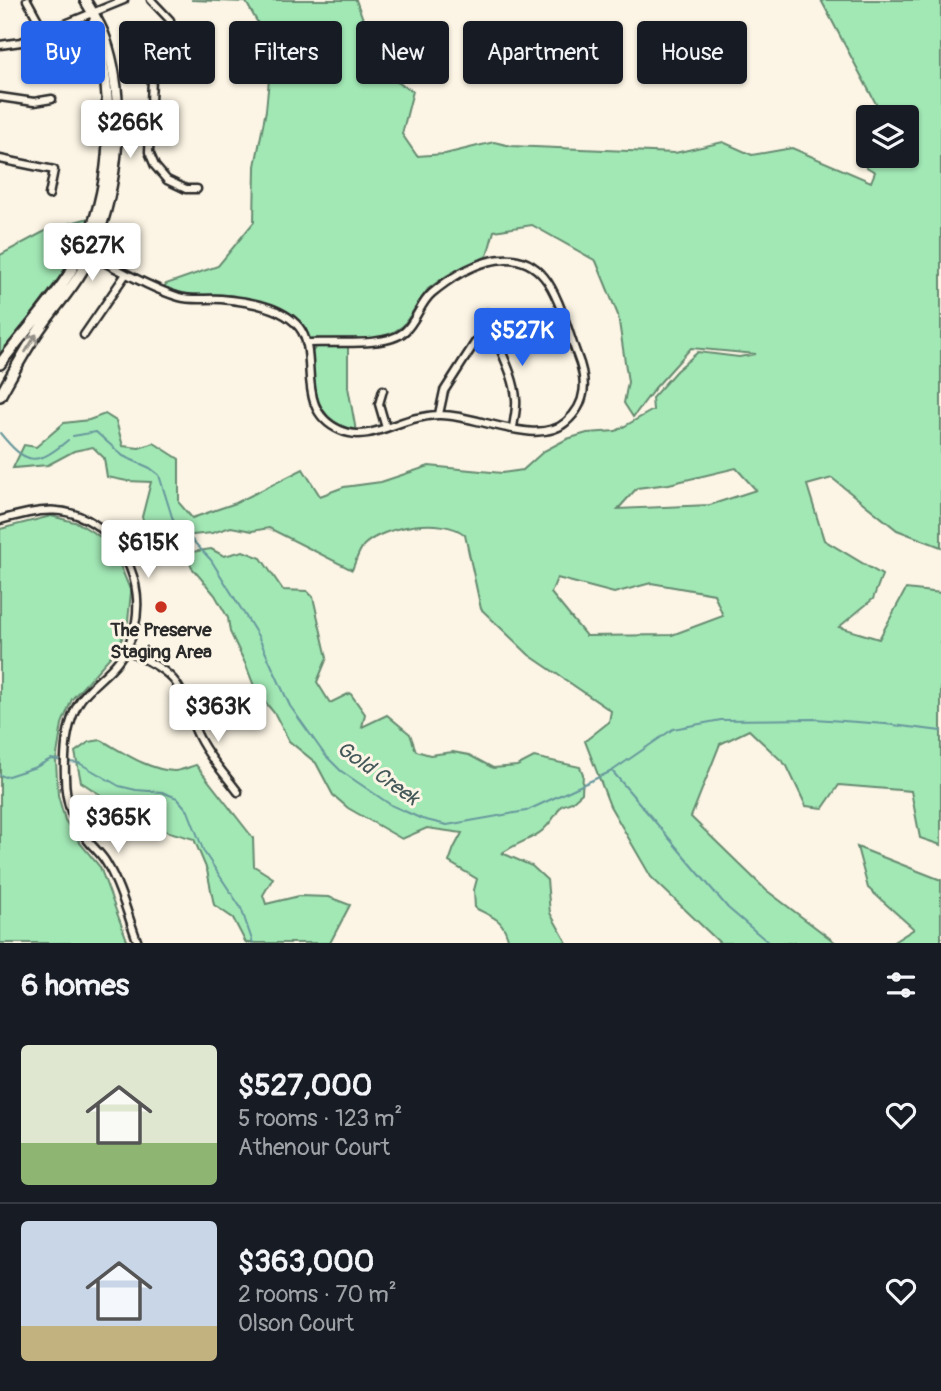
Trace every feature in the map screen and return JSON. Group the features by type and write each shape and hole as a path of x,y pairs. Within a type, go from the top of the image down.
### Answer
{"main road":[{"path":"0,396 34,337 75,283 100,201 108,131 106,84 92,13 85,0"},
{"path":"0,364 86,254"}],"street":[{"path":"27,0 38,21"},
{"path":"73,21 122,0"},
{"path":"151,0 163,10 170,21"},
{"path":"0,45 21,42"},
{"path":"152,84 149,152 155,166 167,180 186,189 197,189"},
{"path":"0,97 34,102 52,99"},
{"path":"0,159 54,170 49,195"},
{"path":"86,254 180,297 238,302 286,315 300,329 306,343 311,392 315,404 323,418 340,430 354,434 370,433 439,414 540,432 560,427 581,404 585,388 585,373 553,293 544,277 528,264 513,259 496,258 462,273 428,296 404,332 381,342 306,343"},
{"path":"84,335 126,274"},
{"path":"487,313 510,375 516,400 513,428"},
{"path":"439,414 444,390 476,341 492,332"},
{"path":"383,390 379,404 386,428"},
{"path":"1,519 43,509 62,511 88,520 115,541 132,570 138,605 135,626 126,649 111,670 88,690 79,702 65,746 65,778 66,796 73,819 107,864 138,943"},
{"path":"126,649 166,673 177,684 207,753 238,792"}],"green space":[{"path":"191,0 356,0 364,21 356,21 356,84 401,84 413,91 402,134 417,156 445,154 494,142 511,146 675,153 723,142 752,155 792,148 871,182 875,172 868,168 919,168 919,105 877,105 821,0 941,0 941,547 897,530 832,478 807,485 824,540 882,575 873,599 839,627 879,639 906,589 941,593 941,845 920,838 911,791 839,785 823,808 806,806 787,766 749,730 720,744 691,817 766,890 836,943 720,943 651,877 610,806 585,741 609,722 611,711 529,655 481,609 465,535 455,529 429,525 399,528 385,533 364,545 352,570 269,528 252,531 231,527 212,533 183,536 167,529 149,536 142,517 151,482 107,477 104,458 93,447 74,451 48,465 13,468 24,445 36,447 64,423 89,420 105,414 116,421 123,446 139,448 154,443 179,459 179,503 192,518 236,503 303,469 320,496 344,487 381,482 429,466 502,473 523,470 544,451 567,439 587,433 616,431 653,410 652,398 676,371 698,352 739,357 756,354 691,348 633,417 624,403 628,382 618,315 596,261 532,225 494,231 487,256 446,276 428,289 403,326 384,338 310,339 294,317 273,306 231,295 188,294 164,287 218,266 254,222 255,166 269,84 342,84 342,21 257,21 246,2","holes":["736,468 756,490 710,505 618,509 637,488 669,484","557,578 614,593 651,583 714,594 723,616 672,635 586,636 551,593"]},
{"path":"89,218 80,246 72,260 0,358 0,255 49,229"},
{"path":"348,346 348,387 356,431 342,426 324,411 316,391 311,353 316,347"},
{"path":"51,516 78,523 102,538 118,560 131,592 128,621 119,647 72,699 62,724 56,761 58,795 65,820 100,867 128,943 0,943 0,529"},
{"path":"211,549 224,556 243,551 261,558 283,590 307,591 313,597 327,658 317,682 330,703 350,693 365,714 362,727 387,715 410,734 416,751 430,755 453,752 469,755 493,768 517,766 534,757 580,767 583,774 582,793 572,802 561,806 548,825 535,836 502,853 532,866 547,880 550,913 567,943 509,943 501,924 475,908 474,890 477,879 449,862 462,833 427,828 402,839 348,808 333,795 316,763 289,741 275,714 256,691 230,632 228,618 215,595 192,568 185,553"},
{"path":"101,740 136,760 164,770 182,770 196,765 253,838 254,866 273,878 263,895 266,904 299,896 329,897 350,905 330,943 246,943 233,918 214,905 207,870 194,839 162,830 159,808 143,814 121,816 105,798 81,782 75,752 89,742"},
{"path":"857,847 941,880 941,943 892,943 914,929 868,888"}],"waterway":[{"name":"Gold Creek","path":"73,436 96,432 123,456 159,475 173,520 211,560 258,636 290,706 325,755 341,771 391,805 422,819 447,825 526,811 612,771 673,729 721,720 815,719 941,731"},
{"name":"Gold Creek","path":"0,433 17,451 32,459 48,455 68,440"},
{"path":"0,775 5,777 51,759 63,761"},
{"path":"69,762 79,763 119,786 162,792 177,798 188,811 204,852 241,908 253,943"},
{"path":"613,772 728,908 769,943"}],"place":[{"name":"The Preserve Staging Area","path":"161,607"}]}
